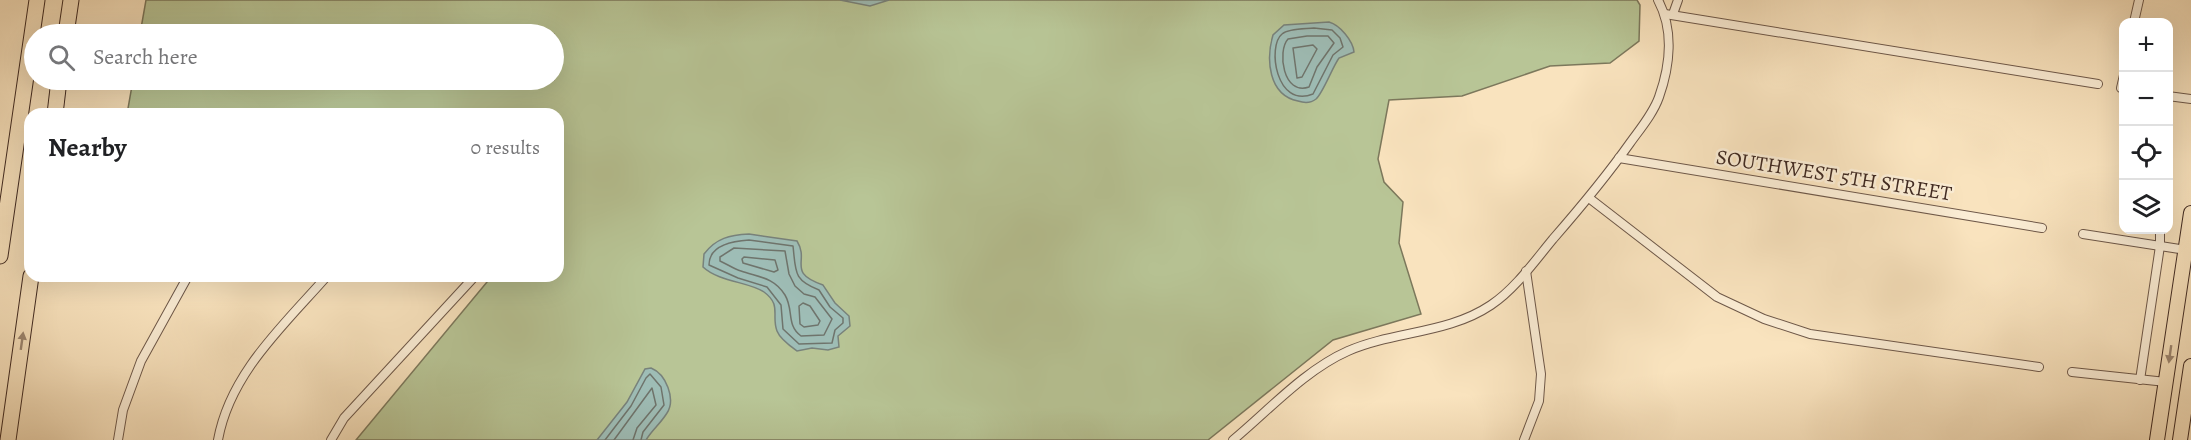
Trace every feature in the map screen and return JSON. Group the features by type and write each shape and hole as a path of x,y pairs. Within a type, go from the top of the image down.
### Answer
{"highway":[{"path":"34,24 37,0"},
{"path":"67,24 71,0"},
{"path":"0,256 24,90"},
{"path":"55,108 58,90"},
{"path":"8,440 31,282"}],"main road":[{"path":"2157,440 2191,213"},
{"path":"2180,440 2191,366"}],"street":[{"path":"1658,0 1669,14 2098,84"},
{"path":"1233,440 1327,362 1350,350 1388,338 1465,319 1498,300 1589,198 1620,158 1658,99 1667,72 1669,14 1678,0"},
{"path":"2135,18 2139,0"},
{"path":"2173,97 2191,99"},
{"name":"SOUTHWEST 5TH STREET","path":"1620,158 2042,228"},
{"path":"1589,198 1717,297 1764,319 1810,334 2039,367"},
{"path":"2083,234 2186,250"},
{"path":"2140,380 2160,234"},
{"path":"1524,440 1539,401 1540,374 1526,271"},
{"path":"118,440 123,410 141,361 185,282"},
{"path":"218,440 229,404 248,369 322,282"},
{"path":"331,440 344,418 469,282"},
{"path":"2072,372 2166,382"}],"green space":[{"path":"146,0 1637,0 1640,5 1639,41 1610,63 1550,66 1462,96 1389,100 1378,159 1384,182 1403,202 1399,243 1421,314 1333,340 1208,440 356,440 487,282 564,282 564,108 128,108 131,90 564,90 564,24 142,24"}],"water":[{"path":"840,0 889,0 870,6"},
{"path":"1329,22 1345,34 1354,52 1339,58 1316,99 1305,102 1288,97 1280,92 1272,75 1270,55 1273,35 1284,25"},
{"path":"749,234 797,241 800,248 802,271 805,276 823,285 835,303 849,316 850,326 838,336 839,347 828,350 812,348 797,351 778,334 773,301 764,292 717,276 703,267 704,254 713,244 736,235"},
{"path":"651,368 665,381 670,394 670,407 665,417 646,440 597,440 627,402 645,369"}]}
